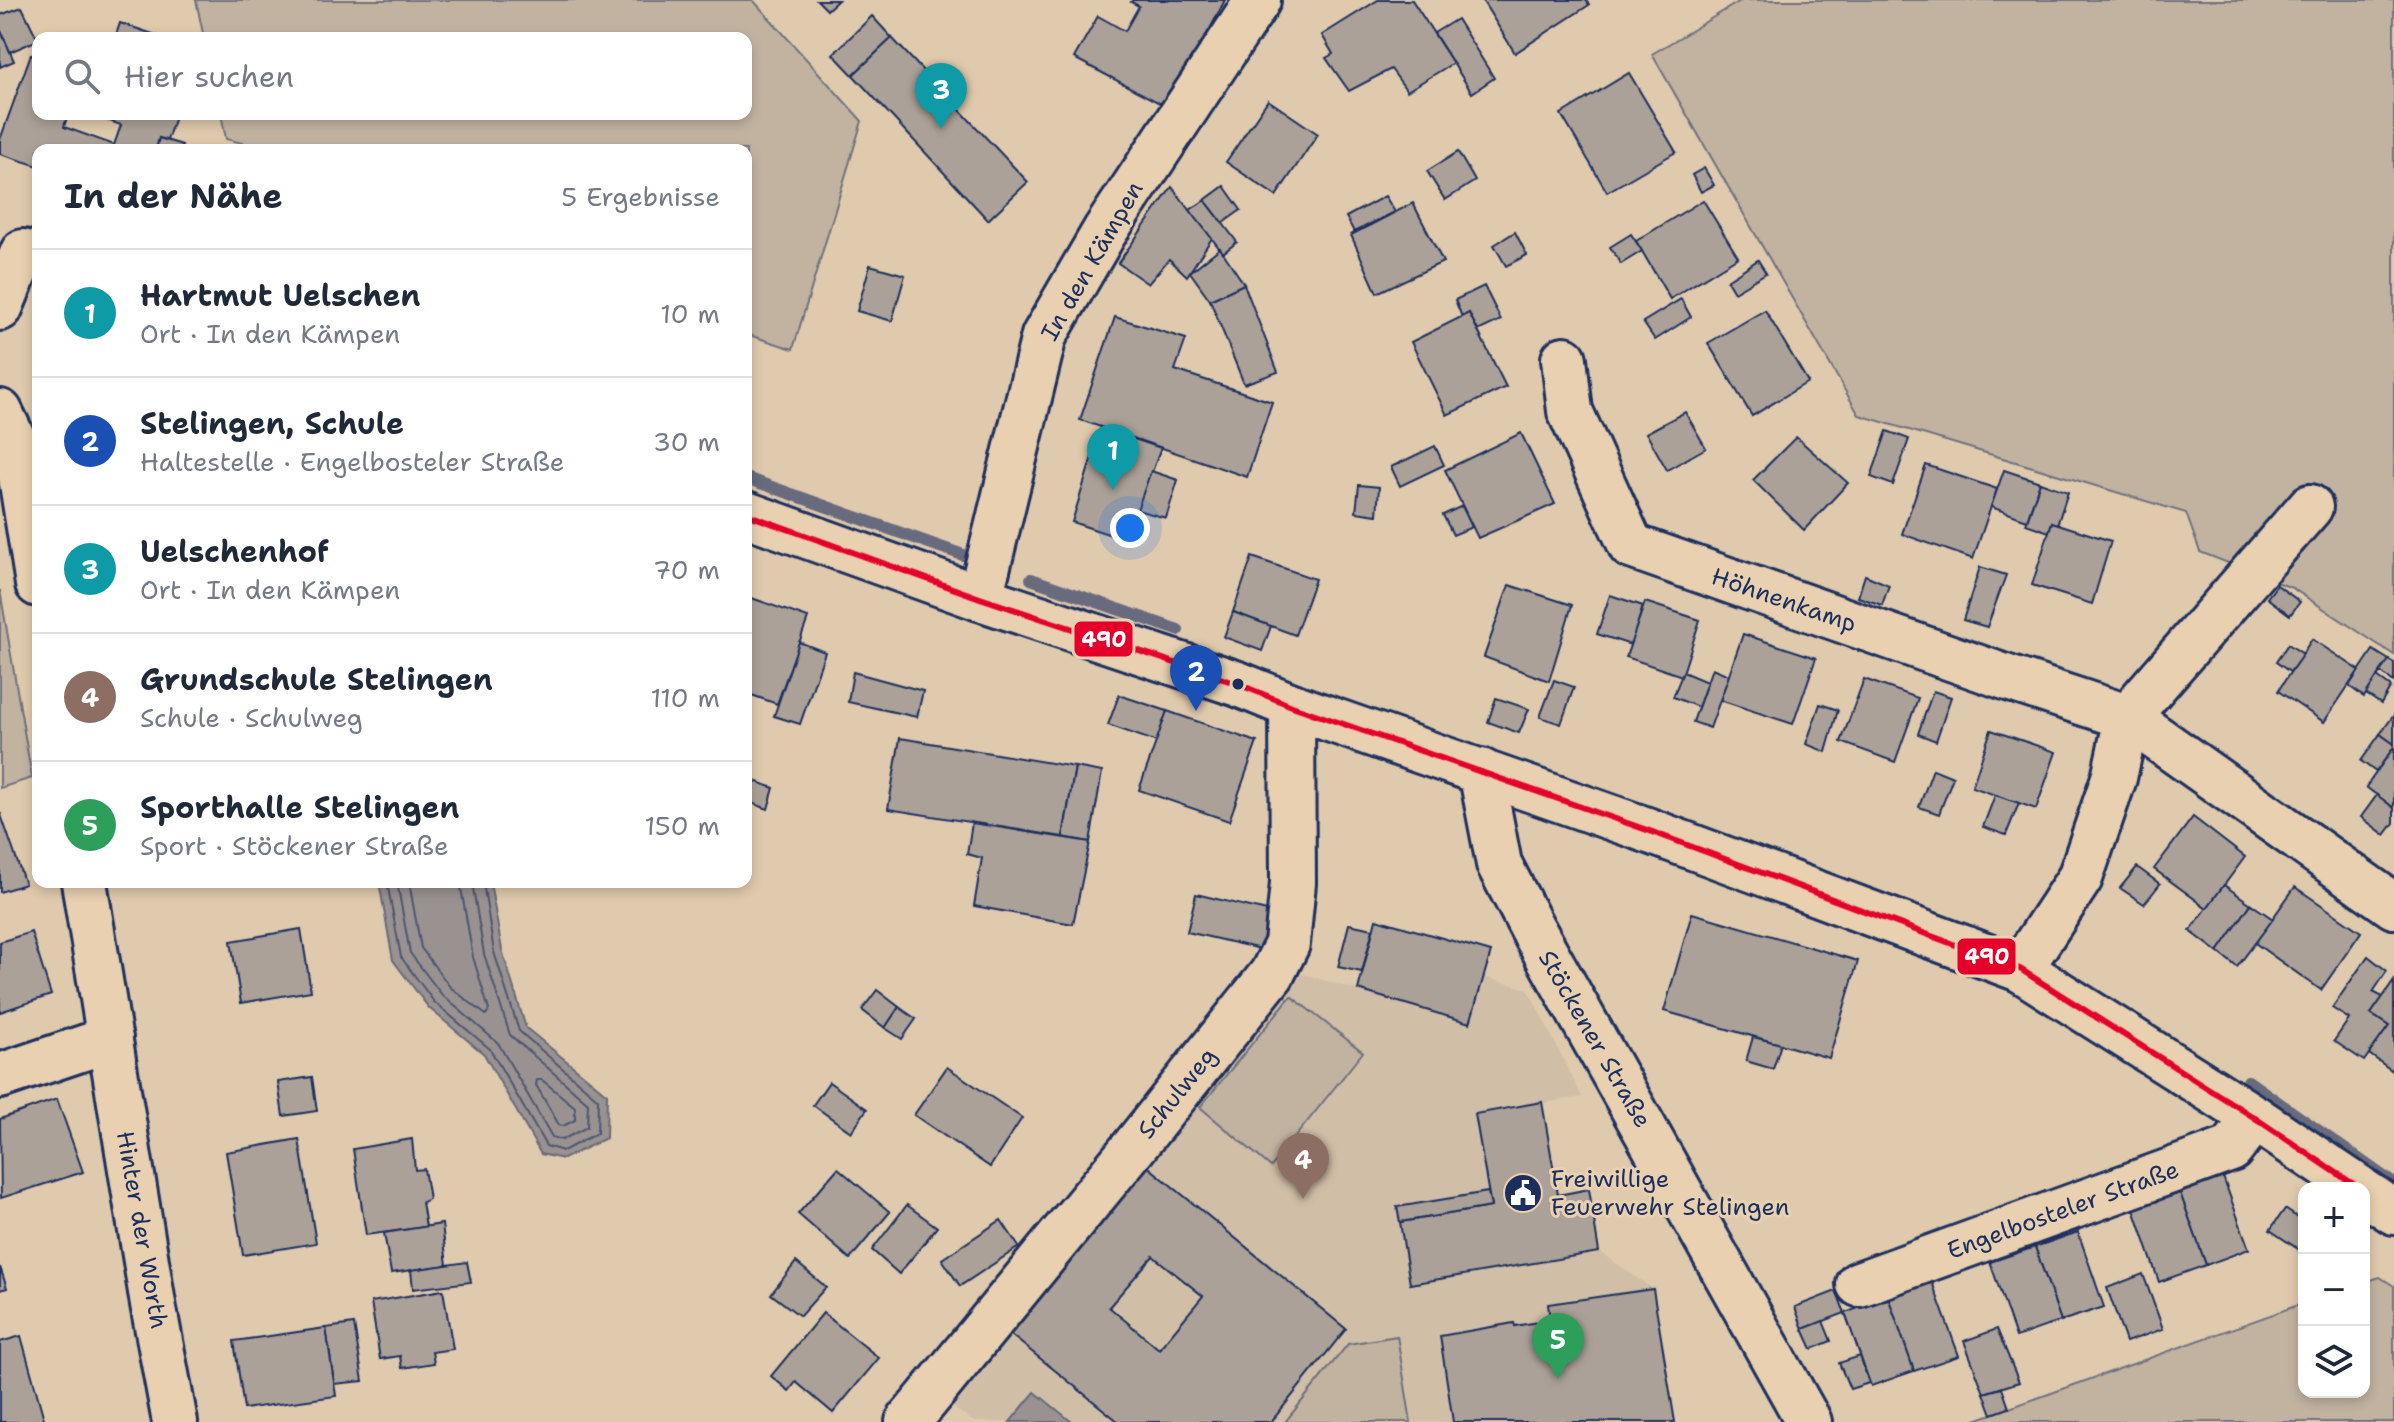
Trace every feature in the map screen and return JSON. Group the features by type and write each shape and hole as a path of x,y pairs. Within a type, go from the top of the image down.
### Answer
{"street":[{"name":"In den Kämpen","path":"980,598 1044,336 1105,231 1258,0"},
{"path":"0,308 20,250"},
{"name":"Höhnenkamp","path":"1564,359 1570,411 1631,546 2127,717 2394,906"},
{"path":"0,412 16,445 32,546"},
{"path":"2020,969 2080,878 2114,778 2127,717 2310,507"},
{"path":"752,516 980,598 1238,684 1292,706 1750,868 2020,969 2350,1182"},
{"name":"Schulweg","path":"908,1422 1272,974 1287,944 1293,883 1292,706"},
{"name":"Stöckener Straße","path":"1481,771 1499,864 1809,1422"},
{"name":"Hinter der Worth","path":"85,888 175,1422"},
{"path":"0,1076 110,1039"},
{"name":"Engelbosteler Straße","path":"1859,1284 2231,1149 2255,1118"},
{"path":"2370,1196 2394,1212"}],"shaded area":[{"path":"196,0 753,0 862,121 793,349 752,336 752,144 246,144 226,139 222,120 752,120 752,32 203,32"},
{"path":"1742,0 2394,0 2394,655 2292,588 2200,552 2186,513 1859,415 1652,54"},
{"path":"0,590 32,778 0,788"},
{"path":"1296,972 1470,1023 1484,977 1528,989 1582,1097 1476,1114 1491,1206 1589,1189 1599,1251 1653,1289 1675,1422 974,1422 948,1404"},
{"path":"1291,996 1363,1052 1271,1167 1200,1107"},
{"path":"2380,1277 2394,1286 2394,1422 1970,1422 2298,1305 2298,1398 2370,1398 2370,1280"},
{"path":"1397,1336 1411,1422 1285,1422 1348,1344"}],"water":[{"path":"380,888 491,888 502,950 526,1028 607,1094 606,1138 563,1159 541,1154 484,1054 429,1008 393,960"},
{"path":"1035,1392 1072,1422 1010,1422"}],"building":[{"path":"817,0 838,0 827,10"},
{"path":"1225,0 1169,108 1074,58 1098,16 1125,31 1139,6 1131,2"},
{"path":"1378,0 1412,0 1453,63 1407,91 1391,69 1349,91 1326,58 1333,54 1322,35"},
{"path":"1482,0 1586,0 1589,5 1515,53"},
{"path":"22,7 34,32 32,43 10,52 0,29 0,15"},
{"path":"872,16 892,38 853,75 833,54"},
{"path":"1457,19 1494,78 1472,93 1434,33"},
{"path":"120,23 147,32 117,32"},
{"path":"0,29 14,61 0,67"},
{"path":"892,38 1028,182 988,220 853,75"},
{"path":"31,54 32,120 66,120 64,127 111,144 32,144 32,164 0,154 0,140"},
{"path":"1629,73 1676,152 1607,192 1561,114"},
{"path":"1268,100 1318,134 1276,196 1226,162"},
{"path":"107,120 174,120 167,140 159,138 158,144 114,144 121,125"},
{"path":"159,138 179,144 158,144"},
{"path":"1458,152 1475,181 1445,200 1427,171"},
{"path":"1704,168 1714,185 1701,192 1692,175"},
{"path":"1224,186 1241,210 1223,223 1205,200"},
{"path":"1172,187 1212,238 1187,276 1169,259 1148,284 1118,263"},
{"path":"1385,196 1395,212 1354,232 1346,217"},
{"path":"1205,200 1237,242 1223,253 1190,210"},
{"path":"1703,200 1738,257 1670,299 1636,241"},
{"path":"1413,203 1443,262 1377,293 1351,235"},
{"path":"1515,232 1527,255 1506,266 1494,245"},
{"path":"1631,234 1642,251 1621,264 1610,247"},
{"path":"1220,248 1244,284 1210,300 1190,272"},
{"path":"1758,260 1766,273 1734,292 1727,280"},
{"path":"870,265 905,275 892,321 857,311"},
{"path":"1244,284 1278,372 1244,384 1210,300"},
{"path":"1484,286 1501,320 1478,331 1469,313 1462,317 1455,300"},
{"path":"1681,299 1691,317 1655,340 1643,322"},
{"path":"1765,310 1808,382 1752,416 1708,343"},
{"path":"1469,313 1506,387 1447,415 1411,342"},
{"path":"1115,317 1186,339 1175,370 1272,402 1247,477 1080,420"},
{"path":"1685,412 1706,448 1667,470 1646,433"},
{"path":"1101,428 1161,448 1126,540 1072,522"},
{"path":"1887,431 1909,439 1893,485 1871,477"},
{"path":"1521,433 1555,504 1478,538 1445,470"},
{"path":"1796,437 1848,483 1804,530 1753,480"},
{"path":"1435,446 1444,465 1400,486 1391,467"},
{"path":"1926,465 1997,489 1973,559 1902,534"},
{"path":"2004,470 2040,482 2027,520 1991,507"},
{"path":"1151,471 1178,480 1166,518 1137,510"},
{"path":"2040,482 2068,492 2057,525 2052,522 2049,532 2026,524"},
{"path":"1359,485 1379,487 1377,515 1356,512"},
{"path":"1462,506 1472,527 1453,535 1443,515"},
{"path":"2052,522 2111,541 2092,604 2032,585"},
{"path":"1252,557 1315,579 1295,635 1233,612"},
{"path":"1980,567 2006,575 1987,627 1963,620"},
{"path":"1865,575 1889,585 1882,605 1858,597"},
{"path":"1509,585 1572,605 1549,681 1484,657"},
{"path":"2277,585 2300,602 2290,615 2267,598"},
{"path":"1610,595 1643,606 1631,645 1597,634"},
{"path":"752,598 808,618 777,704 752,695"},
{"path":"1645,602 1700,620 1682,676 1626,657"},
{"path":"1233,612 1271,626 1262,651 1224,637"},
{"path":"1743,634 1816,658 1793,724 1720,700"},
{"path":"2312,639 2359,670 2324,722 2278,691"},
{"path":"799,642 825,652 800,724 774,716"},
{"path":"2288,644 2303,654 2290,672 2276,662"},
{"path":"2373,650 2389,660 2364,697 2349,686"},
{"path":"2389,660 2394,663 2394,682 2380,672"},
{"path":"1712,668 1729,675 1710,728 1693,722"},
{"path":"853,672 923,691 917,717 848,702"},
{"path":"1683,672 1707,682 1698,707 1673,697"},
{"path":"2377,677 2391,687 2381,704 2366,694"},
{"path":"1864,679 1918,698 1895,762 1841,742"},
{"path":"1554,680 1574,687 1561,724 1540,717"},
{"path":"1933,691 1951,697 1936,741 1918,734"},
{"path":"1119,695 1167,711 1157,742 1108,725"},
{"path":"1496,698 1529,709 1519,733 1488,722"},
{"path":"1820,704 1838,710 1826,752 1806,744"},
{"path":"1167,711 1257,742 1229,821 1139,790"},
{"path":"2394,715 2394,744 2380,734"},
{"path":"1991,730 2056,752 2036,809 1972,787"},
{"path":"2380,734 2394,747 2376,772 2361,761"},
{"path":"900,738 1075,767 1063,837 888,809"},
{"path":"2394,747 2394,808 2366,787"},
{"path":"1075,767 1102,772 1090,842 1063,837"},
{"path":"1933,769 1953,777 1939,814 1919,807"},
{"path":"752,780 774,788 768,809 752,803"},
{"path":"1995,795 2019,803 2006,835 1983,827"},
{"path":"2377,795 2394,808 2394,823 2385,835 2361,817"},
{"path":"0,812 25,884 0,892"},
{"path":"2193,817 2245,857 2207,908 2154,869"},
{"path":"972,823 1090,842 1073,924 974,906 982,858 967,854"},
{"path":"2137,867 2160,884 2144,904 2120,888"},
{"path":"2224,885 2251,904 2218,952 2190,931"},
{"path":"2295,887 2361,932 2321,990 2255,943"},
{"path":"1196,894 1271,912 1261,949 1187,932"},
{"path":"2251,904 2273,919 2237,967 2218,952"},
{"path":"1692,913 1858,961 1829,1058 1664,1011"},
{"path":"1376,919 1491,952 1470,1023 1358,990"},
{"path":"1349,924 1373,929 1362,972 1338,967"},
{"path":"301,929 311,991 241,1003 231,941"},
{"path":"31,932 51,995 0,1012 0,942"},
{"path":"2368,956 2387,971 2373,992 2383,997 2371,1014 2389,1026 2364,1061 2334,1041 2349,1019 2332,1008"},
{"path":"2394,981 2394,1072 2369,1054 2389,1026 2371,1014"},
{"path":"877,990 899,1007 885,1028 862,1010"},
{"path":"899,1007 916,1019 902,1039 885,1028"},
{"path":"1753,1037 1781,1044 1773,1069 1746,1061"},
{"path":"947,1067 1022,1118 990,1167 914,1115"},
{"path":"312,1077 317,1111 283,1116 278,1082"},
{"path":"829,1082 867,1109 851,1132 813,1105"},
{"path":"57,1099 83,1172 1,1198 0,1119"},
{"name":"Freiwillige Feuerwehr Stelingen","path":"1542,1102 1558,1195 1589,1189 1599,1252 1410,1284 1400,1222 1491,1207 1475,1114"},
{"path":"299,1139 316,1243 243,1255 226,1152"},
{"path":"412,1139 415,1170 424,1169 429,1199 422,1202 426,1227 366,1235 353,1149"},
{"path":"1145,1164 1346,1329 1271,1422 1119,1422 1006,1331","holes":["1153,1256 1203,1296 1159,1349 1109,1307"]},
{"path":"838,1168 890,1212 850,1259 798,1214"},
{"path":"2223,1177 2249,1249 2206,1265 2180,1193"},
{"path":"1488,1192 1491,1207 1400,1222 1397,1207"},
{"path":"2180,1193 2206,1265 2159,1282 2134,1209"},
{"path":"907,1205 937,1227 899,1274 872,1250"},
{"path":"2285,1209 2298,1218 2298,1249 2270,1230"},
{"path":"1001,1220 1019,1247 960,1286 942,1259"},
{"path":"442,1224 447,1265 391,1273 384,1233"},
{"path":"2078,1232 2104,1307 2061,1321 2035,1247"},
{"path":"2035,1247 2061,1321 2016,1337 1990,1262"},
{"path":"467,1262 471,1282 413,1289 411,1270"},
{"path":"796,1262 826,1287 800,1316 771,1294"},
{"path":"0,1267 7,1288 0,1290"},
{"path":"2143,1274 2163,1329 2126,1342 2107,1288"},
{"path":"1932,1282 1959,1356 1914,1371 1888,1297"},
{"path":"1653,1289 1675,1422 1453,1422 1440,1336 1550,1320 1548,1304"},
{"path":"443,1290 453,1349 432,1352 434,1363 402,1368 400,1356 380,1359 371,1302"},
{"path":"1836,1291 1845,1313 1803,1329 1795,1307"},
{"path":"1888,1297 1914,1371 1871,1386 1845,1313"},
{"path":"823,1313 879,1358 833,1413 796,1382 789,1391 771,1376"},
{"path":"1823,1321 1831,1341 1812,1349 1803,1329"},
{"path":"354,1324 363,1381 334,1384 326,1328"},
{"path":"326,1328 336,1396 244,1409 234,1341"},
{"path":"1997,1329 2019,1382 1984,1393 1964,1341"},
{"path":"21,1336 44,1419 0,1422 0,1342"},
{"path":"1860,1356 1869,1383 1850,1389 1839,1363"},
{"path":"2002,1388 2009,1408 1992,1414 1984,1393"}],"waterway":[{"path":"752,480 963,555"},
{"path":"1031,579 1178,630"},
{"path":"2248,1081 2394,1184"}],"transit line":[{"name":"490","path":"752,516 980,598 1238,684 1292,706 1647,830 2020,969 2350,1182"}],"place":[{"name":"Uelschenhof","path":"941,129"},
{"name":"Hartmut Uelschen","path":"1113,490"},
{"name":"Stelingen, Schule","path":"1196,711"},
{"name":"Freiwillige Feuerwehr Stelingen","path":"1523,1193"},
{"name":"Grundschule Stelingen","path":"1303,1199"},
{"name":"Sporthalle Stelingen","path":"1558,1379"}]}
